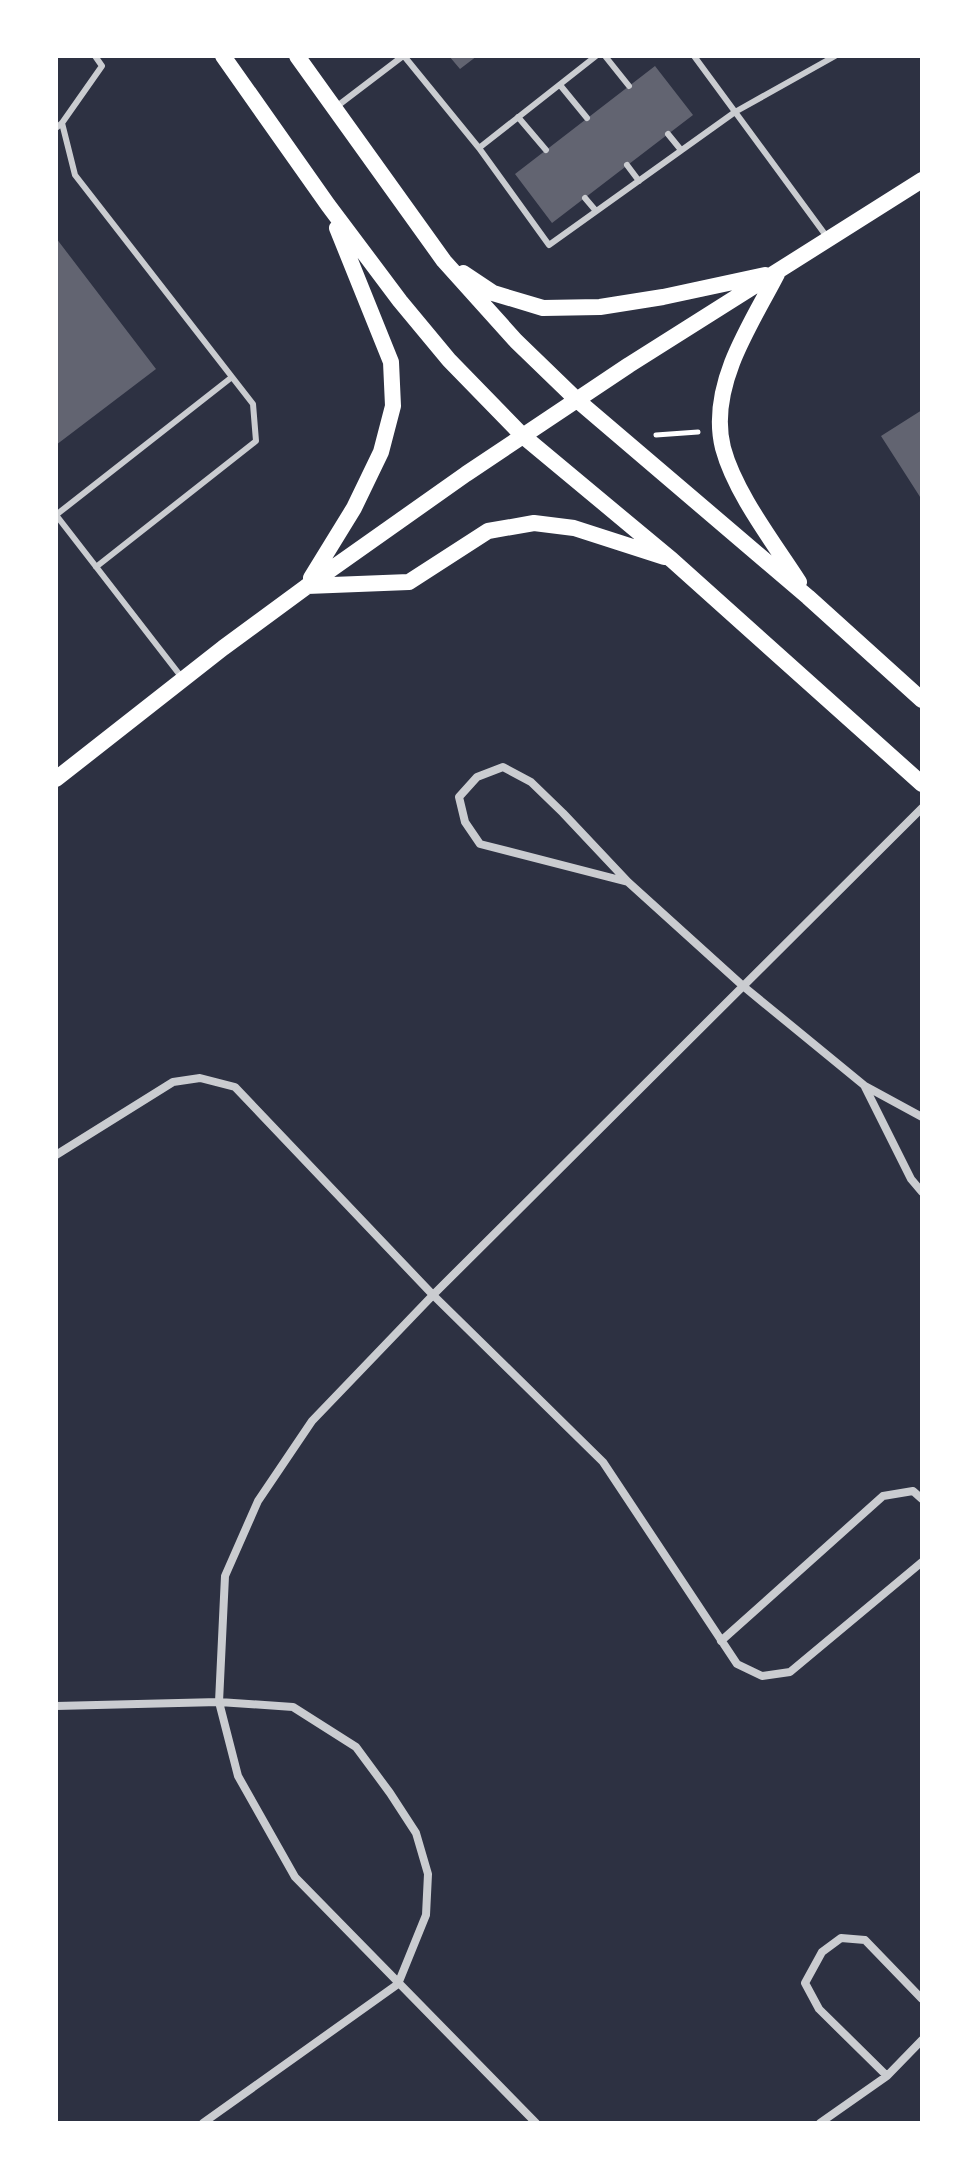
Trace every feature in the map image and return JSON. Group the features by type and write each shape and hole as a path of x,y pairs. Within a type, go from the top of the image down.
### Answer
{"main road":[{"path":"223,56 328,205 449,360 523,436 672,560 922,784"},
{"path":"297,56 444,261 516,341 577,400 808,597 922,700"},
{"path":"56,779 306,587 523,436 922,180"},
{"path":"306,587 354,508 381,452 393,406 391,362 328,205"},
{"path":"444,261 493,293 543,308 600,307 778,272"},
{"path":"778,272 733,362 720,406 722,439 739,487 808,597"},
{"path":"306,587 409,582 488,531 534,523 574,528 672,560"}],"street":[{"path":"628,882 480,844 465,822 459,797 477,777 503,767 531,782 628,882 743,986 865,1086 922,1117"},
{"path":"536,2123 295,1877 238,1776 219,1702 225,1576 258,1501 312,1421 433,1295 922,808"},
{"path":"56,1155 173,1082 200,1078 235,1087 433,1295 603,1462 737,1664 749,1670 762,1676 790,1672 922,1562"},
{"path":"865,1086 911,1179 922,1192"},
{"path":"721,1641 883,1496 913,1491 922,1499"},
{"path":"56,1706 219,1702 293,1707 356,1747 416,1833 428,1874 426,1915 398,1984 203,2123"},
{"path":"887,2076 819,2009 805,1983 822,1952 841,1938 865,1940 922,1999"},
{"path":"820,2123 887,2076 922,2040"}],"lane":[{"path":"95,56 102,66 59,126 75,175 253,404 256,441 96,567"},
{"path":"334,108 404,56 479,148 549,245 735,112 835,56"},
{"path":"479,148 596,56"},
{"path":"605,56 629,86"},
{"path":"694,56 829,240"},
{"path":"560,85 587,118"},
{"path":"518,117 546,150"},
{"path":"668,134 681,150"},
{"path":"627,165 639,181"},
{"path":"585,198 596,211"},
{"path":"183,679 56,515 232,377"}],"path":[{"path":"647,436 710,431"}],"building":[{"path":"449,56 477,56 460,69"},
{"path":"655,66 693,115 552,223 515,174"},
{"path":"56,238 156,369 56,445"},
{"path":"922,410 922,500 881,436"}]}
